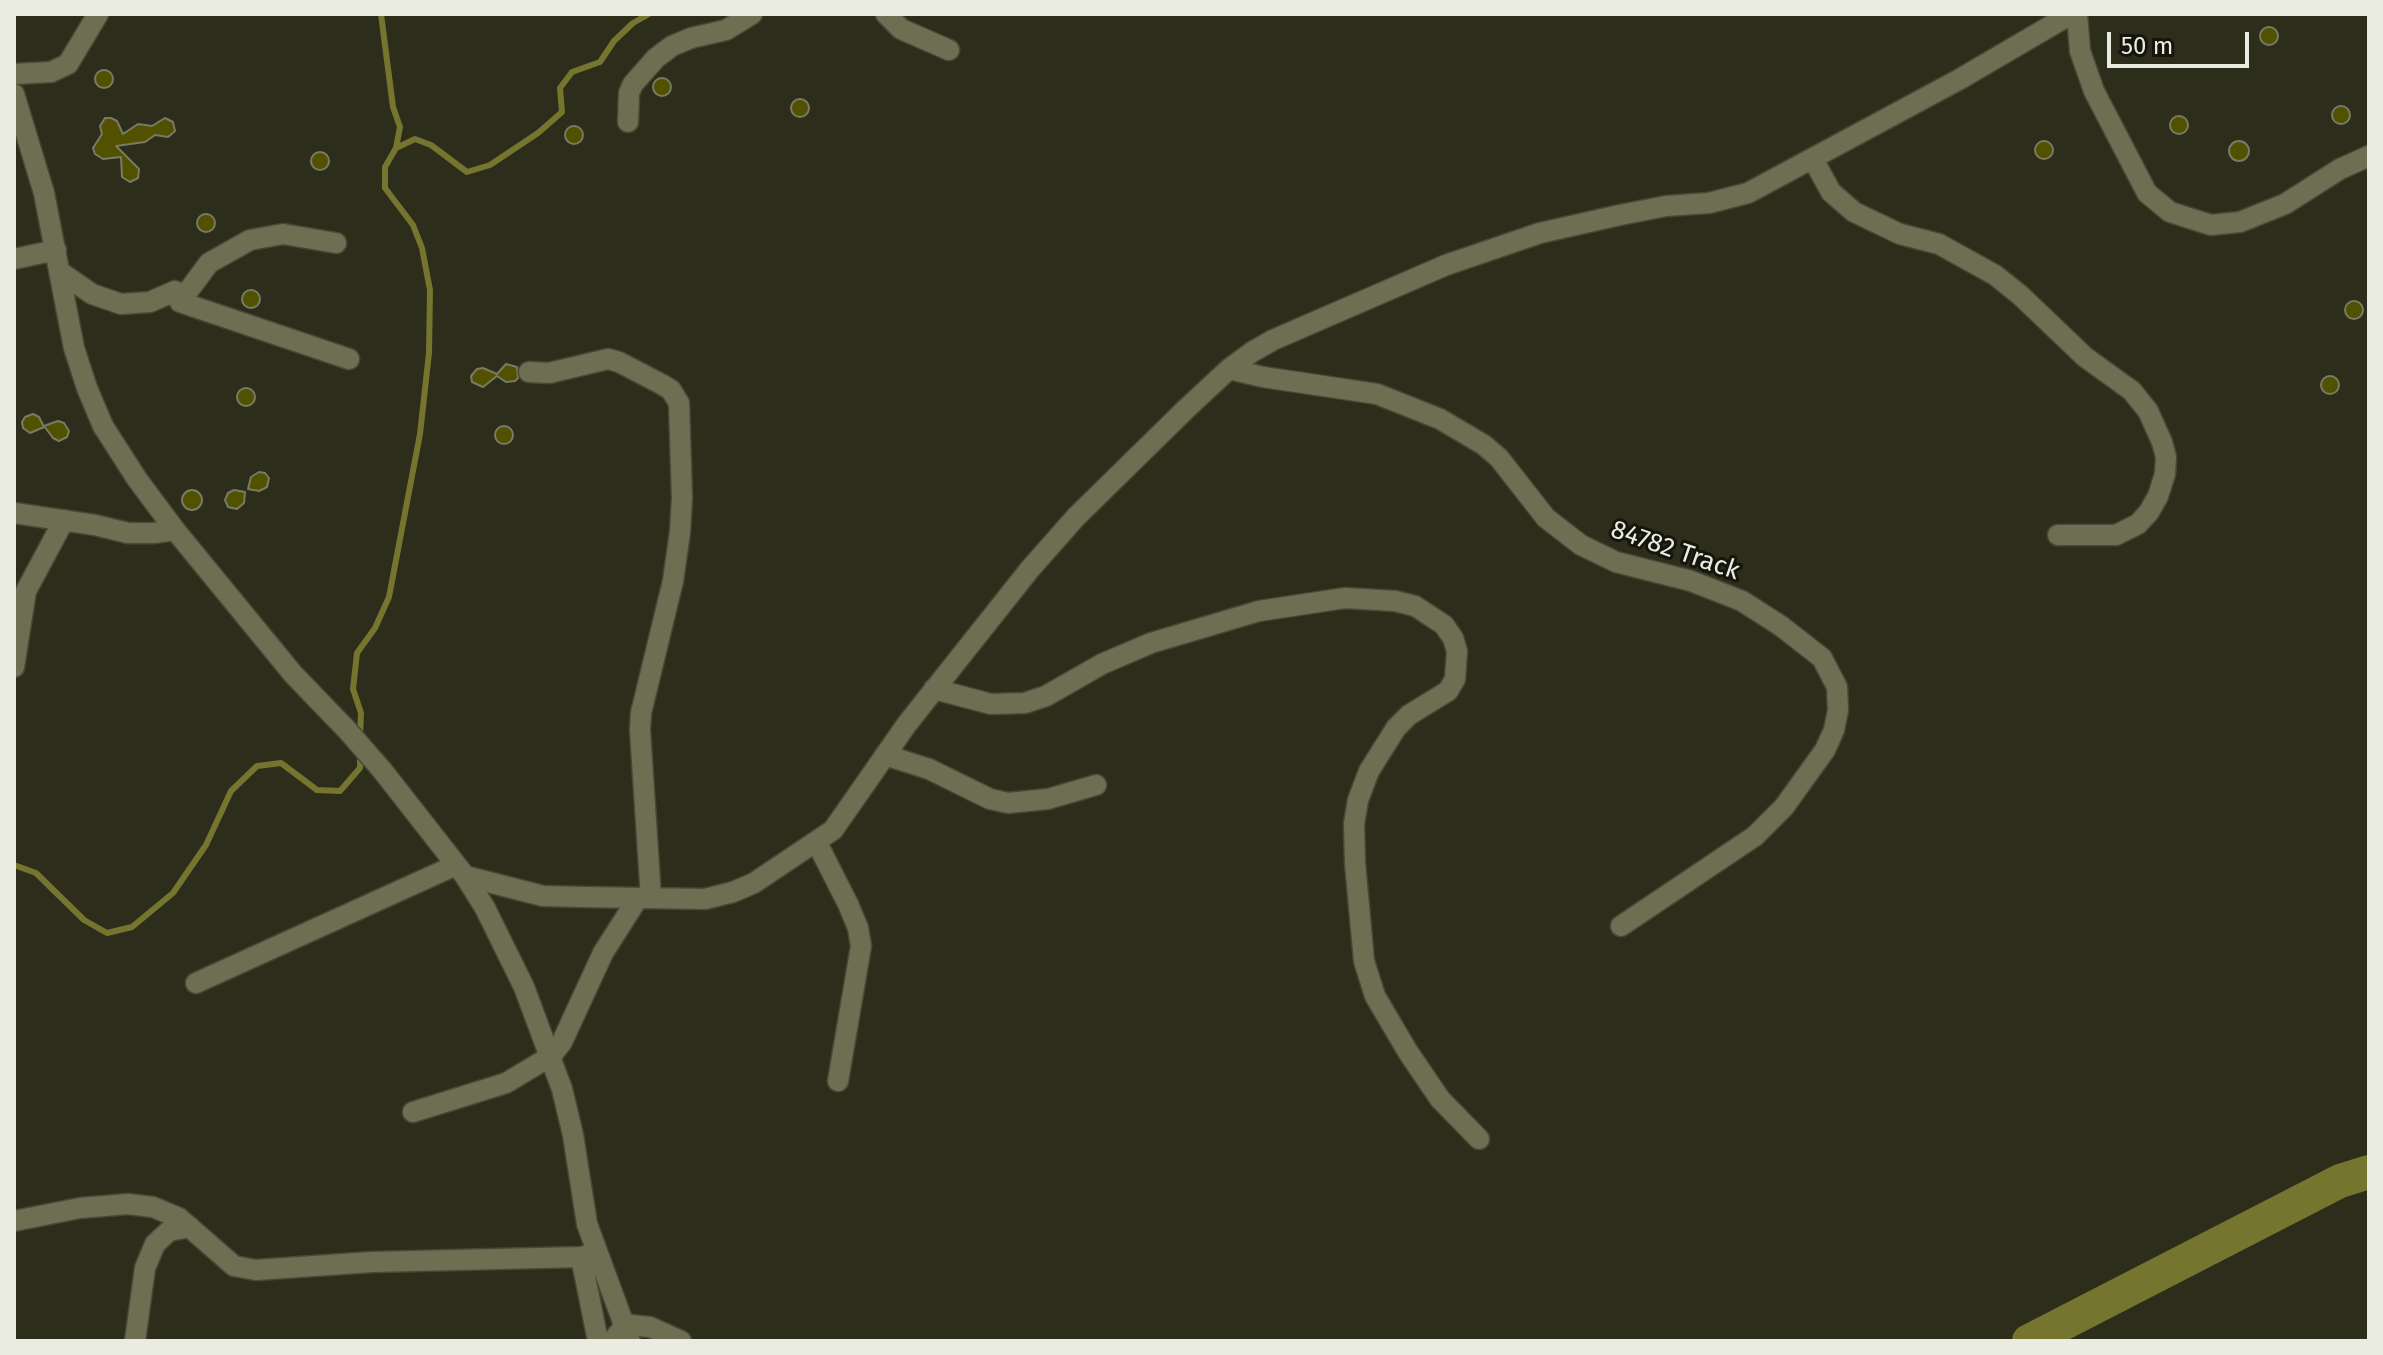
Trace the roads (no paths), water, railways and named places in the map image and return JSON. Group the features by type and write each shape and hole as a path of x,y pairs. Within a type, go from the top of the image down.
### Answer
{"street":[{"path":"14,74 51,72 68,64 98,14"},
{"path":"628,122 628,103 633,84 656,58 672,46 726,30 752,14"},
{"path":"886,14 901,29 949,50"},
{"path":"196,983 460,870 543,896 705,899 754,883 833,830 934,689 1030,569 1076,517 1229,369 1273,340 1473,255 1540,233 1620,215 1730,199 1769,184 1998,58 2071,14"},
{"path":"2077,14 2080,51 2094,91 2147,193 2170,212 2211,225 2240,222 2285,204 2340,169 2369,156"},
{"path":"14,94 33,152 56,250 74,348 103,426 175,530 293,674 382,770 460,870 504,944 551,1056 573,1135 598,1341"},
{"path":"1813,159 1824,181 1840,201 1874,223 1900,234 1939,244 1995,275 2085,357 2132,391 2148,411 2166,457 2165,474 2149,512 2138,524 2116,535 2058,535"},
{"path":"180,302 209,263 250,240 283,234 336,243"},
{"path":"14,259 56,250"},
{"path":"60,272 92,294 121,304 150,302 175,291 180,302 349,359"},
{"path":"413,1112 506,1083 551,1056 562,1042 603,953 645,898 641,713 673,581 680,532 679,403 671,390 663,385 608,359 549,373 529,372"},
{"name":"84782 Track","path":"1229,369 1377,394 1440,419 1484,445 1499,458 1546,518 1581,545 1616,562 1691,581 1742,601 1822,658 1837,687 1838,710 1834,730 1825,750 1784,807 1755,836 1621,926"},
{"path":"14,513 128,533 175,530"},
{"path":"14,667 26,591 64,520"},
{"path":"934,689 991,704 1025,703 1046,696 1102,664 1151,643 1259,611 1345,598 1395,601 1415,606 1444,625 1457,651 1455,679 1448,691 1409,715 1396,728 1369,771 1358,800 1354,824 1355,863 1364,961 1375,996 1440,1099 1479,1139"},
{"path":"885,755 929,769 990,799 1008,803 1048,799 1096,785"},
{"path":"817,843 848,904 858,928 861,946 838,1081"},
{"path":"14,1221 80,1208 128,1204 168,1212 190,1227 224,1259 243,1269 256,1270 372,1262 589,1255"},
{"path":"135,1341 145,1268 155,1244 169,1231 190,1227"},
{"path":"589,1255 622,1336 650,1327 681,1341"}],"waterway":[{"path":"360,736 361,713 353,689 357,653 375,628 389,597 420,434 429,353 430,290 422,248 413,225 385,188 385,167 396,148 400,127 393,107 381,14"},
{"path":"396,148 415,139 431,145 467,172 490,165 538,133 562,112 560,88 572,72 600,62 614,41 633,23 649,14"},
{"path":"14,865 36,873 84,920 107,933 132,927 173,893 206,845 231,791 257,766 281,763 317,790 340,791 360,768 360,755"},
{"path":"2029,1341 2340,1181 2369,1172"}]}
